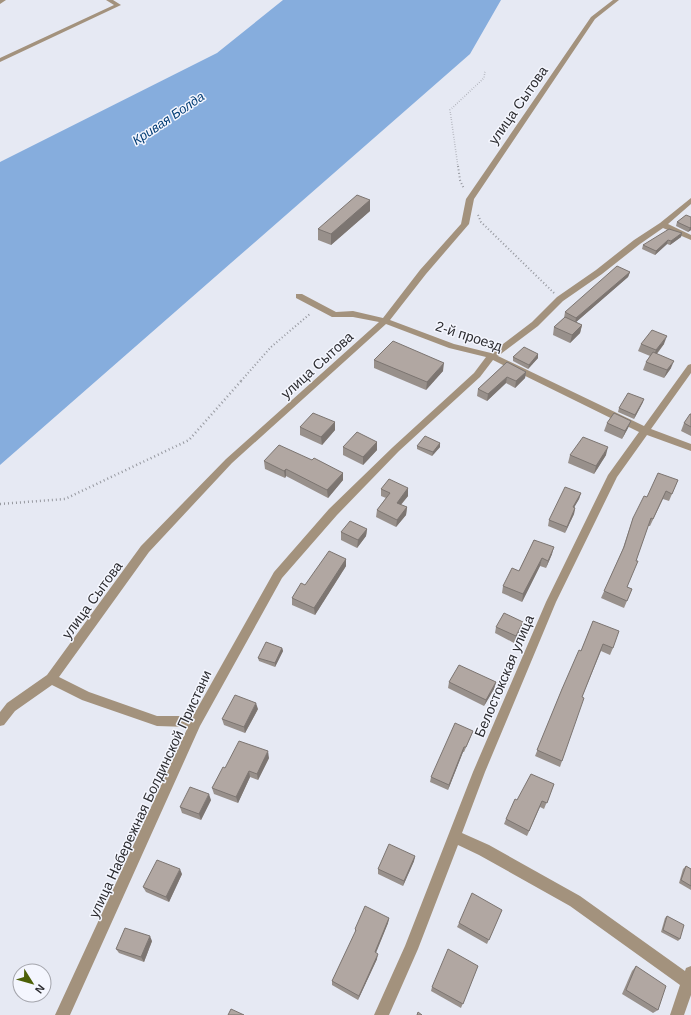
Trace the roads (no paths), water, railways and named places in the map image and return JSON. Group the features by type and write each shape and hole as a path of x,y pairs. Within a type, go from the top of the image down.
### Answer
{"street":[{"path":"0,60 118,5 109,0"},
{"name":"улица Сытова","path":"0,721 11,707 51,680 145,549 229,461 385,321 423,272 465,224 470,199 489,168 593,18 616,0"},
{"name":"улица Набережная Болдинской Пристани","path":"62,1015 196,722 278,575 332,512 396,449 477,375 492,356 535,324 560,299 600,272 637,242 663,225 691,200"},
{"path":"663,225 691,238"},
{"name":"2-й проезд","path":"300,296 335,315 353,314 385,321 452,346 492,356 646,431 691,448"},
{"name":"Белостокская улица","path":"381,1015 410,949 454,836 551,602 613,475 691,367"},
{"path":"51,680 86,696 158,721 196,722"},
{"path":"454,836 484,850 575,901 690,977 677,1015"}],"water":[{"name":"Кривая Болда","path":"283,0 501,0 470,54 0,465 0,162 217,53"}]}
